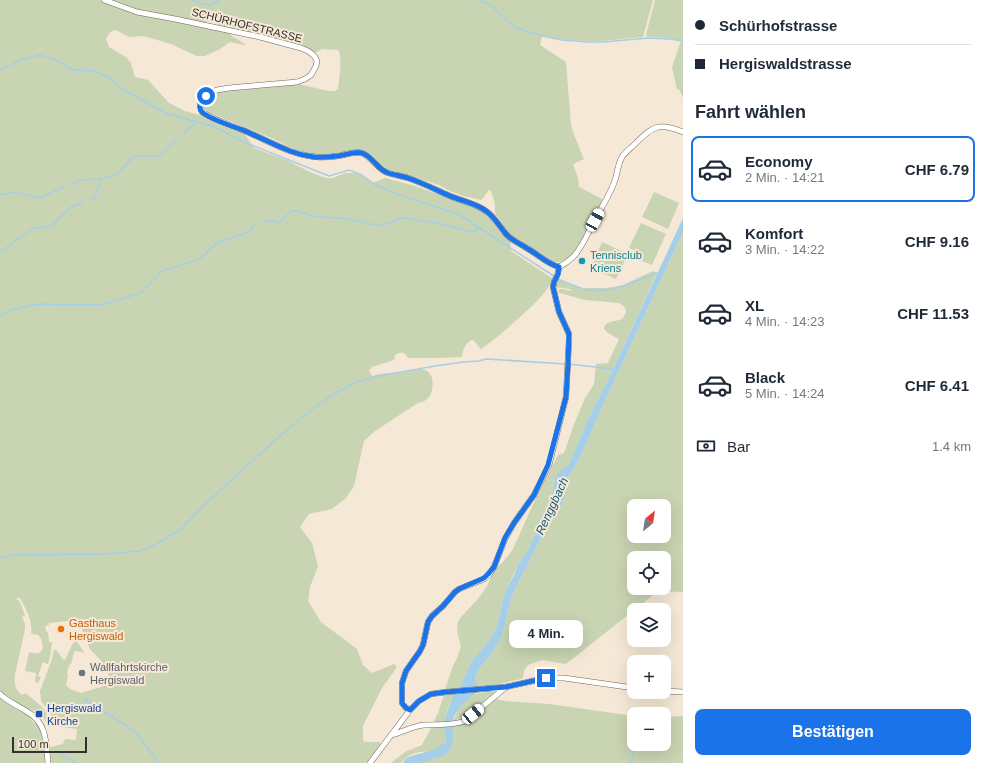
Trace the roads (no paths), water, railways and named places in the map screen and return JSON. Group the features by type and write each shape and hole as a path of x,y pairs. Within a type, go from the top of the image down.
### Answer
{"street":[{"name":"SCHÜRHOFSTRASSE","path":"104,0 137,12 175,18 260,37 308,51 317,61 311,75 305,79 297,82 217,90 210,93 202,100 200,105 202,112 208,116 301,155 327,157 353,152 362,153 371,159 382,170 388,173 408,178 432,187 450,196 467,201 486,210 511,239 529,249 546,262 559,267"},
{"path":"410,710 402,703 402,683 406,671 423,645 428,622 455,592 484,578 494,567 505,538 534,495 551,457 566,397 569,340 569,334 559,312 553,287 559,267 574,256 583,243 613,186 620,160 623,156 654,128 667,127 683,132"},
{"path":"370,763 410,710 419,701 431,694 506,687 546,678 564,678 627,687"},
{"path":"391,735 425,725 458,723 465,721 506,687"},
{"path":"671,691 683,692"},
{"path":"0,694 10,703 31,714 41,724 44,733 48,763"}],"water":[{"path":"683,218 683,232 582,454 566,481 564,499 561,507 552,518 518,583 511,599 502,636 476,675 476,684 481,687 463,704 457,712 453,720 452,746 448,752 438,758 434,751 441,749 446,743 444,729 445,718 453,695 460,688 471,662 489,641 497,626 506,590 517,567 528,550 551,498 555,479 557,475 569,464 589,417 608,380"}],"waterway":[{"path":"192,0 210,5 219,0"},
{"path":"478,0 490,5 516,28 547,37 587,42 647,38 683,41"},
{"path":"0,70 21,60 40,55 53,59 73,70 95,71 112,79 123,90 168,114 215,127 244,142 329,176 349,170 362,175 375,185 458,214 560,280 583,289 600,291 618,288 657,273"},
{"path":"183,134 196,122"},
{"path":"71,184 81,180 100,179 116,175 135,156 160,156 177,139"},
{"path":"92,199 95,198 100,179"},
{"path":"0,195 14,192 39,198 64,187"},
{"path":"0,252 32,229 51,226 71,207 83,202"},
{"path":"264,222 271,220 279,223 292,210 313,216 347,219 381,226 403,218 438,223 473,232 480,228"},
{"path":"0,317 8,311 36,304 101,305 141,293 162,271 200,259 217,243 249,232 256,223"},
{"path":"0,558 13,555 104,554 140,551 158,543 180,530 206,503 291,426 329,397 356,382 379,376 435,366 486,359 566,364"},
{"path":"569,364 613,369"},
{"path":"84,699 98,708"},
{"path":"103,711 136,732 158,763"},
{"name":"Renggbach","path":"408,763 410,761 439,753 445,748"},
{"path":"631,763 635,751"},
{"path":"61,754 75,763"}],"place":[{"name":"Tennisclub Kriens","path":"582,261"},
{"name":"Gasthaus Hergiswald","path":"61,629"},
{"name":"Wallfahrtskirche Hergiswald","path":"82,673"},
{"name":"Hergiswald Kirche","path":"39,714"}]}
